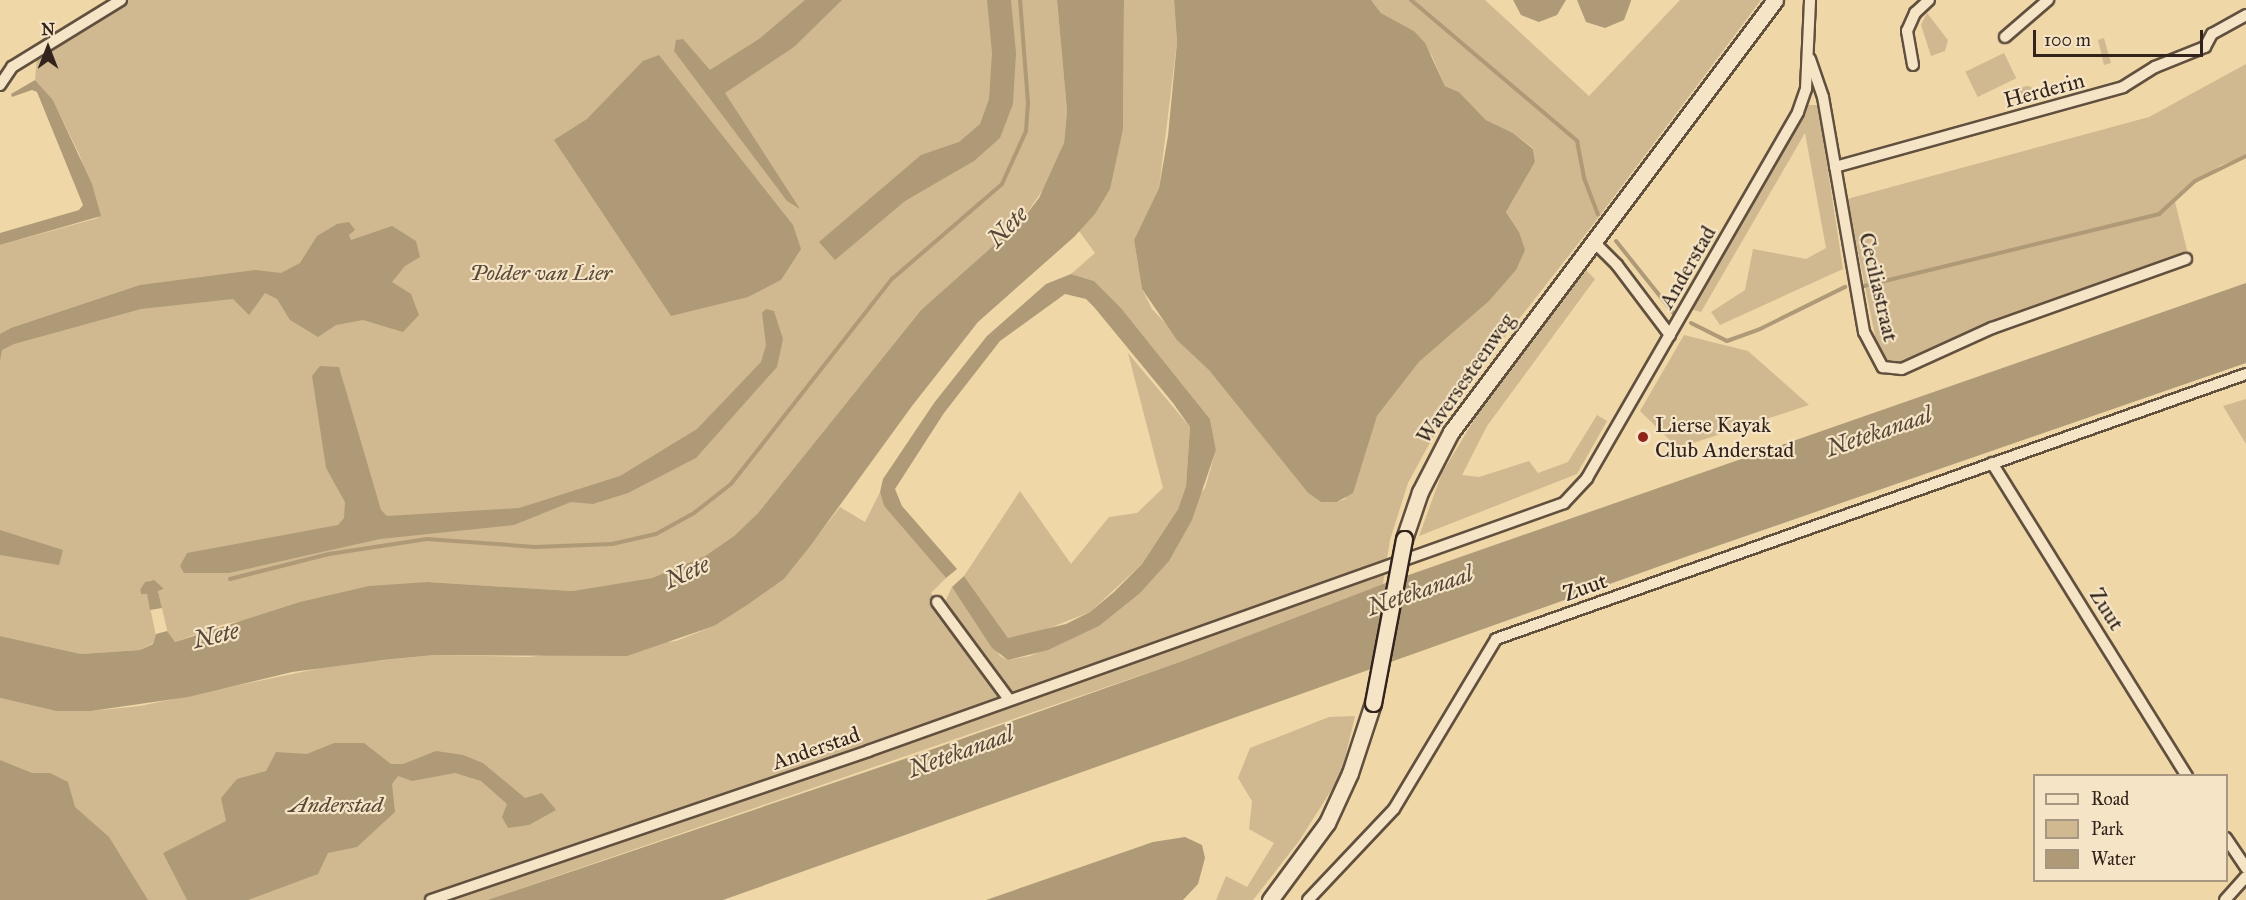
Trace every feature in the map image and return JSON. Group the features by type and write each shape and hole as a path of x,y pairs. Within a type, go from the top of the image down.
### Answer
{"main road":[{"name":"Waversesteenweg","path":"1270,900 1327,823 1350,773 1373,703 1404,539 1420,492 1450,432 1776,0"}],"street":[{"path":"0,85 12,67 121,0"},
{"name":"Ceciliastraat","path":"1810,0 1809,56 1823,97 1864,332 1878,363 1889,370 1902,369 1992,328 2186,259"},
{"path":"1913,65 1907,31 1915,13 1929,0"},
{"path":"2005,37 2042,2"},
{"name":"Herderin","path":"1835,167 2124,87 2155,67 2205,47 2212,34 2246,15"},
{"name":"Anderstad","path":"431,900 868,751 1008,698 1548,510 1578,490 1670,335 1798,112 1806,88 1809,56"},
{"path":"1594,242 1617,265 1670,335"},
{"name":"Zuut","path":"1308,900 1394,809 1496,639 2246,374"},
{"name":"Zuut","path":"1992,463 2186,774"},
{"path":"937,602 1008,698"},
{"path":"2228,841 2246,867"},
{"path":"2225,900 2246,877"}],"green space":[{"name":"Polder van Lier","path":"107,0 1057,0 1067,111 1064,143 1053,175 1022,220 921,310 758,513 734,536 705,556 652,578 572,591 428,582 221,625 175,642 168,634 158,591 164,589 150,580 140,590 141,594 147,593 156,636 153,643 140,650 81,654 0,636 0,245 98,218 80,156 53,100 35,80 38,45"},
{"path":"1124,0 1174,0 1177,42 1159,188 1134,240 1142,289 1152,309 1209,369 1308,493 1321,502 1337,502 1345,499 1377,416 1419,362 1488,302 1519,232 1506,212 1535,162 1533,148 1513,133 1486,120 1459,92 1445,86 1432,56 1414,31 1381,13 1371,0 1485,0 1589,96 1680,0 1761,0 1595,222 1447,411 1408,483 1390,540 1383,584 1185,660 487,900 0,900 0,698 56,711 91,711 140,706 335,665 435,655 528,657 676,641 714,626 784,579 840,507 865,522 880,492 884,506 946,578 931,593 942,608 952,587 1000,656 1008,660 1030,656 1099,626 1205,488 1216,450 1210,419 1121,308 1094,281 1071,274 1095,253 1079,231 1095,214 1123,129"},
{"path":"1927,13 1948,40 1945,51 1931,56 1921,25"},
{"path":"2104,38 2111,63 2104,65 2098,40"},
{"path":"2004,53 2016,78 1978,97 1965,72"},
{"path":"2246,64 2246,156 2221,165 2174,198 2188,254 1919,353 1902,363 1887,362 1878,350 1847,199 2149,117"},
{"path":"2027,86 2033,89 2036,95 2033,101 2027,104 2021,101 2018,95 2021,89"},
{"path":"1806,105 1818,105 1843,269 1720,325 1711,312 1745,290 1753,249 1806,259 1826,248 1805,133 1701,312 1690,309"},
{"path":"1586,270 1595,279 1487,426 1462,475 1479,477 1529,461 1538,473 1568,462 1597,415 1607,421 1577,474 1419,536 1442,473 1483,405"},
{"path":"1684,335 1748,351 1809,405 1678,448 1640,411"},
{"path":"1128,353 1190,427 1186,486 1178,509 1142,564 1090,612 1042,631 1008,638 964,576 1020,491 1071,564 1109,517 1137,513 1163,488"},
{"path":"2246,399 2246,444 2223,406"},
{"path":"1355,716 1341,775 1299,841 1253,900 1216,900 1226,876 1247,887 1274,843 1249,829 1252,801 1238,778 1250,748 1329,717"}],"water":[{"path":"805,0 842,0 794,47 725,93 800,209 787,201 674,51 676,40 683,39 710,70 759,39"},
{"path":"987,0 1011,0 1016,53 1013,104 1000,138 974,161 905,201 835,260 819,242 921,155 959,142 980,124 989,99 992,53"},
{"name":"Nete","path":"1057,0 1124,0 1123,129 1110,189 1095,214 1074,237 978,322 912,406 784,579 747,605 714,626 627,656 435,655 383,660 292,672 188,697 91,711 56,711 0,698 0,636 81,654 140,650 153,644 156,634 167,631 175,642 300,602 369,586 428,582 572,591 652,578 705,556 734,536 758,513 921,310 1022,220 1039,198 1064,143 1067,111"},
{"path":"1174,0 1371,0 1381,13 1414,31 1425,43 1445,86 1459,92 1486,120 1513,133 1533,149 1535,162 1506,212 1519,232 1525,250 1516,270 1488,302 1419,362 1377,416 1353,493 1337,502 1321,502 1308,493 1209,370 1177,340 1142,289 1134,240 1159,188 1168,136 1177,42"},
{"path":"1513,0 1566,0 1557,15 1539,22 1521,15"},
{"path":"1577,0 1631,1 1624,20 1605,28 1586,22"},
{"path":"659,55 793,225 801,249 781,280 748,297 671,316 554,140 587,119 643,61"},
{"path":"35,80 53,100 92,184 101,216 0,245 0,233 79,210 83,205 37,92 32,90 12,97 11,94"},
{"path":"349,222 355,230 349,235 351,240 392,226 416,241 420,257 405,266 392,282 411,294 419,315 403,332 363,320 336,325 318,337 290,320 277,299 265,293 249,315 233,299 141,309 14,344 2,350 0,361 0,334 11,328 140,285 255,270 281,273 300,263 317,236 337,224"},
{"path":"1071,274 1094,281 1121,308 1210,419 1216,450 1192,520 1169,561 1140,593 1099,626 1048,650 1008,660 992,648 952,587 964,576 1008,638 1066,624 1090,612 1142,564 1178,509 1186,486 1190,427 1173,403 1094,307 1086,299 1065,294 1000,341 944,413 895,489 902,506 957,569 946,578 884,506 880,492 883,479 934,403 987,336 1046,284"},
{"name":"Netekanaal","path":"2246,283 2246,363 1691,555 723,900 487,900 916,755 1185,660 1383,584"},
{"path":"766,309 774,311 783,339 777,367 696,458 628,493 593,504 571,502 514,525 380,539 229,573 184,573 180,566 187,553 338,525 344,518 345,502 326,468 312,376 320,366 339,367 381,510 387,516 519,508 620,476 697,429 761,362 766,345 762,313"},
{"path":"0,530 63,550 59,565 0,555"},
{"path":"154,580 164,589 158,591 162,608 150,610 147,594 141,594 140,590 145,582"},
{"path":"334,743 364,743 391,764 403,764 436,751 463,755 483,763 525,798 542,793 556,810 529,825 508,828 502,817 507,804 481,781 455,773 412,781 398,776 392,784 395,812 357,847 328,853 318,874 248,900 187,900 163,853 226,821 221,798 237,779 266,771 276,752 307,754"},
{"path":"0,760 32,773 50,773 68,782 75,807 109,837 148,900 0,900"},
{"path":"1185,837 1202,845 1205,858 1198,884 1183,900 986,900 1153,842"}],"waterway":[{"path":"230,579 329,554 427,539 535,547 612,544 656,534 694,513 731,484 892,279 1002,184 1026,131 1028,103 1020,0"},
{"path":"1411,0 1577,141 1584,178 1598,214"},
{"path":"1864,286 2159,214 2195,181 2246,156"},
{"path":"1616,241 1675,315"},
{"path":"1691,323 1727,341 1760,329 1845,287"}],"place":[{"name":"Lierse Kayak Club Anderstad","path":"1643,437"}]}
